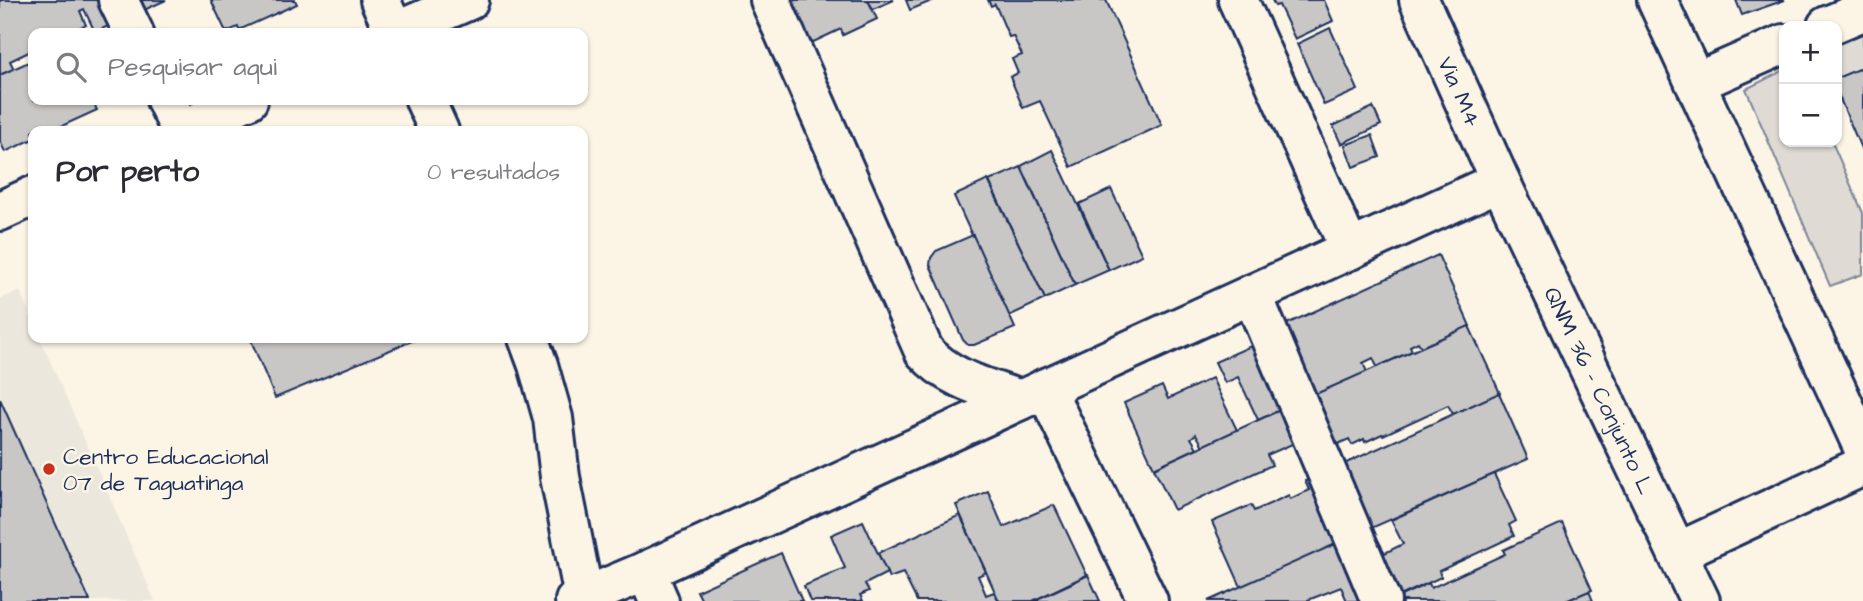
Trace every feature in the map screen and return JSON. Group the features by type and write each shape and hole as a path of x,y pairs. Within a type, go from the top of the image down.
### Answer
{"street":[{"path":"118,0 132,28"},
{"path":"380,0 392,28"},
{"path":"405,28 469,0"},
{"path":"770,0 924,351 954,376 1032,394 1148,601"},
{"path":"1238,0 1350,250"},
{"name":"Via M4","path":"1419,0 1500,181"},
{"path":"1657,0 1863,447"},
{"path":"1839,21 1863,11"},
{"path":"1695,83 1779,46"},
{"path":"168,105 178,126"},
{"path":"191,126 237,105"},
{"path":"427,105 437,126"},
{"path":"530,343 553,418 580,599 653,586 1032,394 1500,181"},
{"name":"QNM 36 - Conjunto L","path":"1500,181 1700,601"},
{"path":"0,211 28,198"},
{"path":"1252,294 1381,601"},
{"path":"1678,552 1863,466"}],"shaded area":[{"path":"1863,33 1863,90 1842,98 1842,84 1842,43"},
{"path":"1779,72 1779,147 1834,147 1863,213 1863,274 1830,286 1746,89"},
{"name":"Centro Educacional 07 de Taguatinga","path":"20,291 28,310 28,343 42,343 155,601 0,601 0,299"}],"building":[{"path":"0,0 137,0 142,11 104,28 93,28 84,9 80,11 86,25 79,28 28,28 28,52 10,61 14,69 0,75"},
{"path":"137,0 166,0 142,11"},
{"path":"211,0 295,0 297,4 243,28 224,28"},
{"path":"783,0 868,0 877,19 843,35 841,29 805,46"},
{"path":"868,0 894,0 873,9"},
{"path":"906,0 934,0 910,10"},
{"path":"988,0 1106,0 1162,125 1071,167 1040,101 1023,108 1010,77 1018,73 1012,59 1022,55 1013,36 1009,37 995,4 991,6"},
{"path":"1272,0 1324,0 1333,21 1295,39 1279,5 1275,6"},
{"path":"1736,0 1785,0 1742,15"},
{"path":"1330,28 1358,90 1324,105 1297,44"},
{"path":"28,62 28,105 94,105 97,110 62,126 28,126 28,141 5,152 0,141 0,75"},
{"path":"1863,67 1863,153 1842,104 1842,76"},
{"path":"1373,107 1381,125 1341,144 1333,126"},
{"path":"1372,135 1380,157 1353,167 1345,145"},
{"path":"1052,150 1109,270 1075,285 1021,166"},
{"path":"1021,167 1075,285 1045,299 989,181"},
{"path":"988,180 1045,299 1009,316 954,196"},
{"path":"1111,189 1142,255 1109,270 1079,204"},
{"path":"973,235 1015,328 968,345 963,340 930,265 936,251"},
{"path":"1438,255 1470,326 1421,347 1418,342 1410,346 1412,351 1377,367 1373,358 1363,363 1367,372 1300,401 1269,332"},
{"path":"1469,326 1500,393 1453,414 1448,405 1365,442 1364,439 1352,445 1349,439 1323,451 1300,401"},
{"path":"1271,337 1300,401 1258,420 1238,377 1225,383 1215,362"},
{"path":"252,343 407,343 275,398"},
{"path":"1212,378 1237,430 1203,446 1196,434 1191,438 1197,448 1154,468 1124,403 1162,386 1168,399"},
{"path":"1499,393 1528,459 1360,533 1331,470"},
{"path":"0,399 90,601 0,601"},
{"path":"1300,401 1315,434 1267,455 1272,465 1174,510 1154,468"},
{"path":"1331,470 1339,543 1241,587 1212,522 1251,505 1254,511 1289,495 1290,499 1309,490 1305,481"},
{"path":"1494,474 1516,521 1509,525 1514,536 1439,571 1441,577 1392,600 1367,546 1378,540 1385,553 1403,544 1391,520"},
{"path":"988,491 1003,527 1054,505 1087,575 1033,601 999,601 956,505"},
{"path":"960,515 986,572 978,576 986,595 994,592 999,601 917,601 903,573 889,578 878,553"},
{"path":"863,521 887,573 865,584 869,591 860,595 863,601 810,601 804,586 845,568 831,535"},
{"path":"1562,523 1592,590 1566,601 1392,601 1429,583 1431,588 1505,554 1503,550"},
{"path":"1360,533 1389,601 1347,601 1341,587 1308,601 1208,601"},
{"path":"781,553 802,601 702,601 697,591"},
{"path":"1088,575 1100,601 1033,601 1074,582"},
{"path":"1589,591 1593,601 1566,601"}],"place":[{"name":"Centro Educacional 07 de Taguatinga","path":"49,469"}]}
